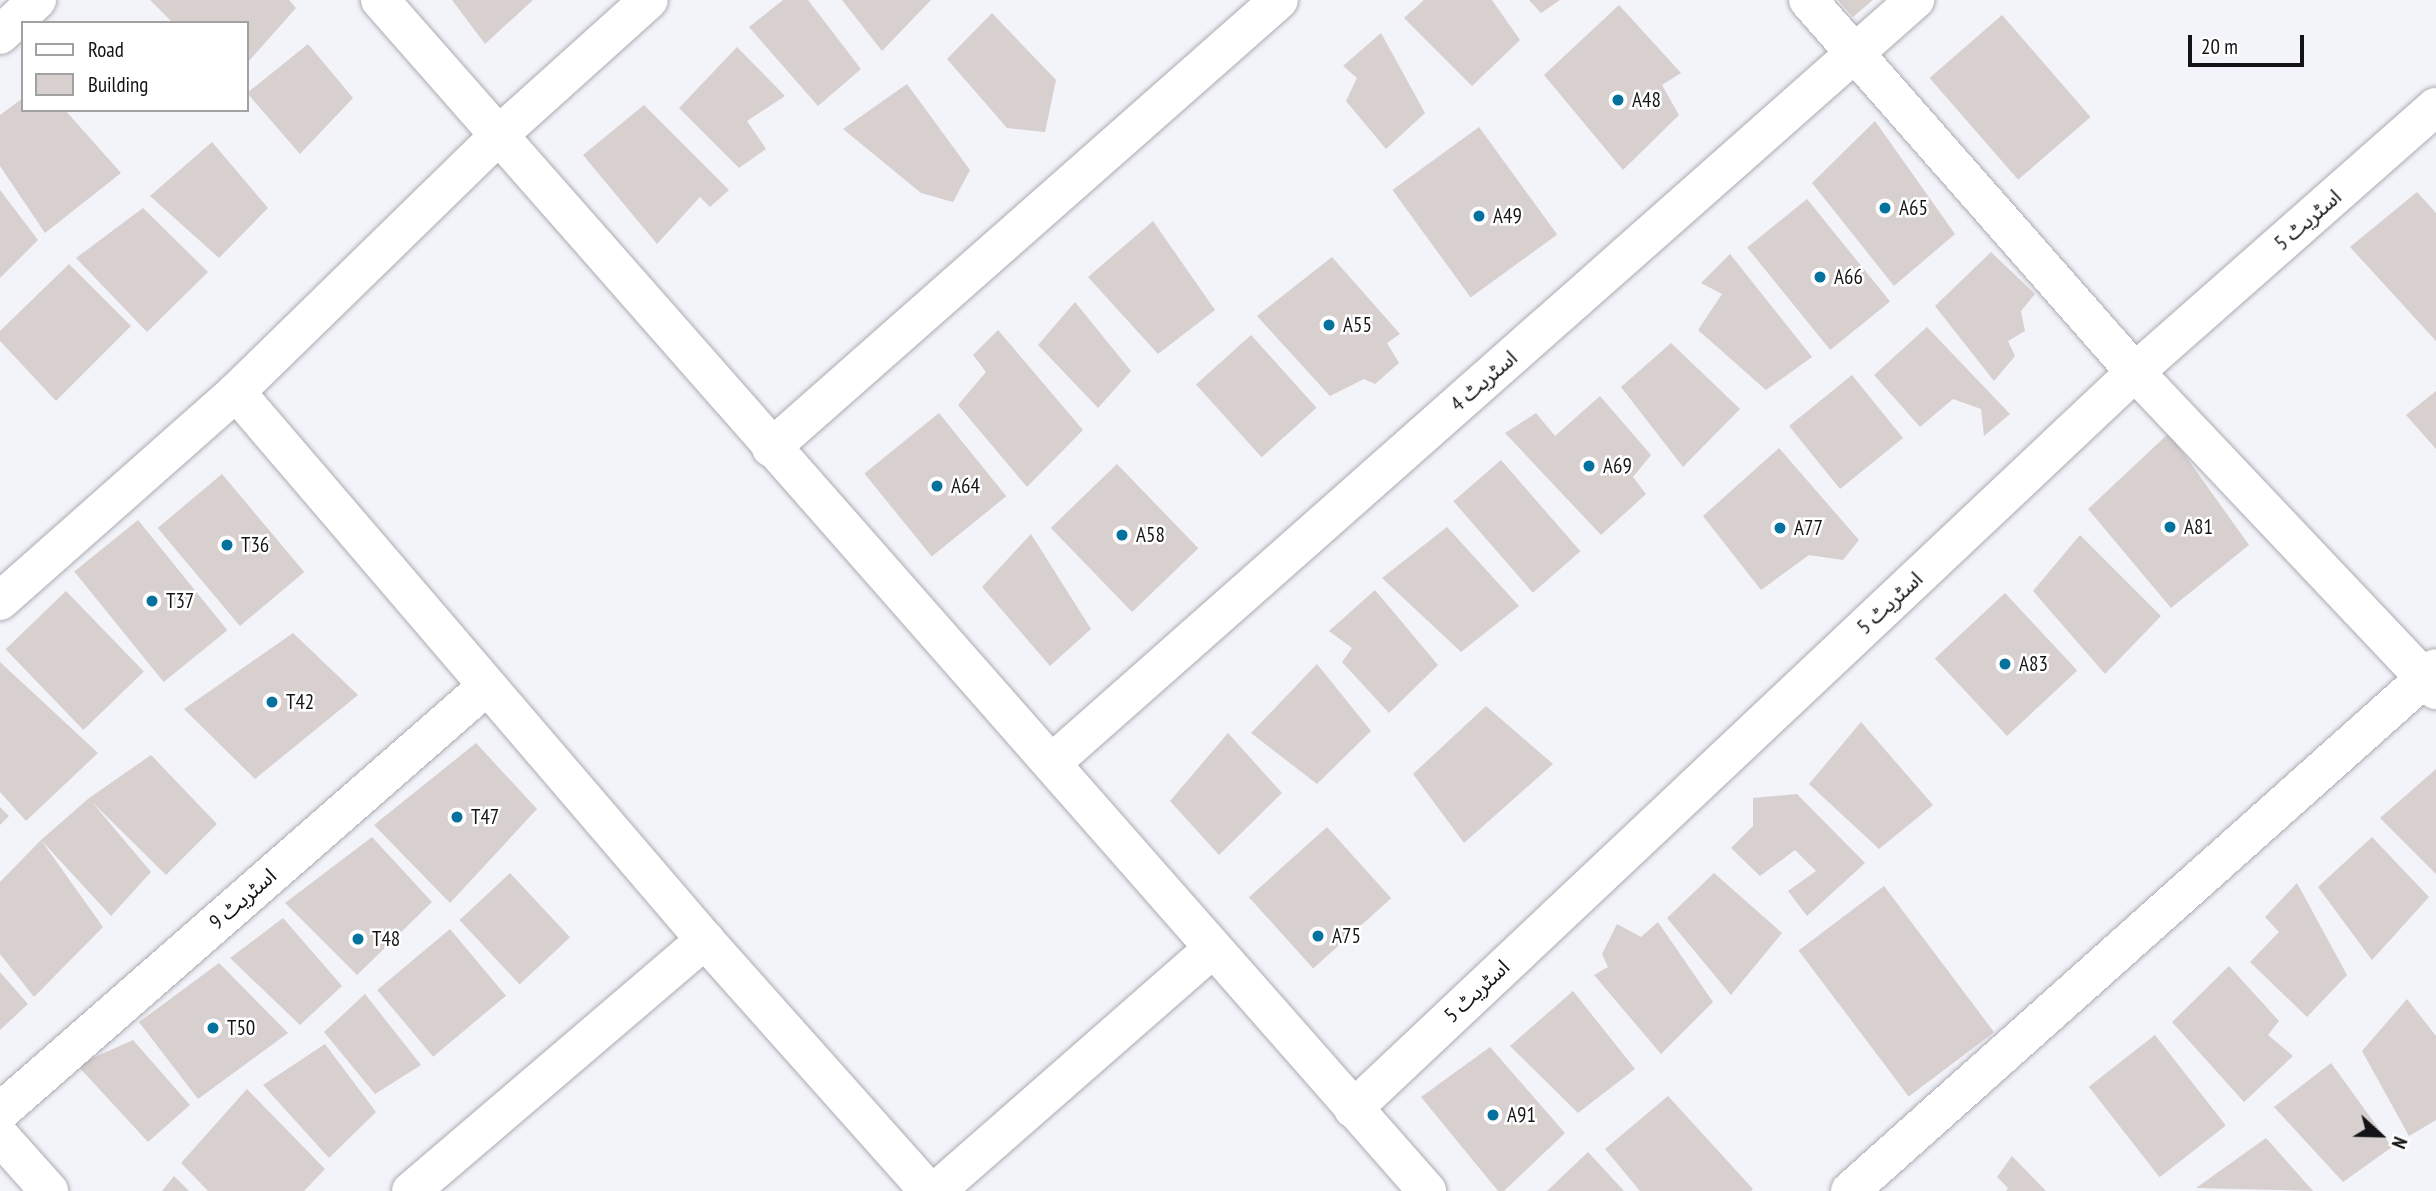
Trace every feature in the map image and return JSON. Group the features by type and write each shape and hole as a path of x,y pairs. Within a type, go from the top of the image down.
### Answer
{"street":[{"path":"0,35 37,0"},
{"path":"380,0 500,134 771,448 1053,762 1211,950 1427,1191"},
{"path":"0,601 236,392 500,134 649,0"},
{"path":"771,448 1279,0"},
{"path":"1808,0 2135,372 2432,678 1850,1191"},
{"name":"اسٹریٹ 4","path":"1053,762 1915,0"},
{"name":"اسٹریٹ 5","path":"1353,1109 2135,372 2436,107"},
{"path":"236,392 705,940 929,1191"},
{"name":"اسٹریٹ 9","path":"0,1112 487,686"},
{"path":"411,1191 705,940"},
{"path":"936,1191 1211,950"},
{"path":"0,1136 49,1191"}],"building":[{"path":"150,0 289,0 296,8 248,62 248,21 171,21"},
{"path":"452,0 533,0 485,44"},
{"path":"783,0 808,0 861,69 818,106 749,27"},
{"path":"842,0 931,0 882,51"},
{"path":"1424,0 1492,0 1520,40 1472,86 1404,18"},
{"path":"1529,0 1560,0 1541,13"},
{"path":"1838,0 1873,0 1853,17"},
{"name":"A48","path":"1619,5 1681,73 1662,85 1679,115 1623,170 1544,75"},
{"path":"992,13 1056,80 1045,132 1007,128 947,59"},
{"path":"2002,15 2091,117 2018,180 1930,78"},
{"path":"1381,33 1425,113 1386,149 1346,101 1357,78 1343,66"},
{"path":"308,44 353,98 300,154 248,92"},
{"path":"737,47 785,96 747,121 766,149 739,168 679,108"},
{"path":"907,84 970,170 953,202 921,193 843,129"},
{"path":"21,99 21,112 67,112 121,173 45,233 0,166 0,115"},
{"path":"644,105 729,190 710,207 700,197 657,244 583,155"},
{"name":"A65","path":"1875,121 1955,234 1894,286 1812,183"},
{"name":"A49","path":"1479,127 1557,235 1471,297 1392,190"},
{"path":"212,142 268,208 219,258 150,196"},
{"path":"0,190 38,240 0,278"},
{"path":"2417,192 2436,213 2436,341 2350,247"},
{"name":"A66","path":"1807,199 1890,302 1830,350 1747,247"},
{"path":"143,208 208,272 147,332 76,258"},
{"path":"1153,221 1215,310 1158,354 1088,277"},
{"path":"1991,252 2035,294 2021,311 2025,331 2008,341 2015,356 1994,381 1935,306"},
{"path":"1730,254 1812,357 1766,390 1698,330 1722,294 1701,283"},
{"name":"A55","path":"1332,257 1400,334 1387,343 1399,363 1375,384 1364,379 1330,396 1257,316"},
{"path":"69,264 131,326 56,401 0,341 0,331"},
{"path":"1075,302 1131,371 1098,408 1038,345"},
{"path":"1927,327 2010,414 1984,436 1981,409 1953,399 1920,427 1874,375"},
{"path":"998,330 1083,430 1027,487 958,405 986,372 973,355"},
{"path":"1251,335 1317,408 1262,457 1196,385"},
{"path":"1671,343 1740,409 1683,467 1621,387"},
{"path":"1852,375 1903,438 1840,489 1789,426"},
{"path":"2436,391 2436,449 2406,415"},
{"name":"A69","path":"1600,396 1651,455 1633,477 1646,494 1601,535 1505,433 1536,413 1555,436"},
{"name":"A64","path":"939,413 1006,496 932,557 864,473"},
{"name":"A81","path":"2169,433 2249,545 2171,608 2088,509"},
{"name":"A77","path":"1779,448 1859,540 1843,560 1809,555 1761,590 1703,516"},
{"path":"1501,460 1580,551 1533,593 1453,501"},
{"name":"A58","path":"1117,464 1198,548 1132,612 1051,528"},
{"name":"T36","path":"222,474 304,572 240,626 158,528"},
{"name":"T37","path":"138,520 227,630 164,682 74,572"},
{"path":"1447,527 1519,606 1461,652 1382,578"},
{"path":"1031,534 1091,629 1050,666 982,587"},
{"path":"2080,535 2161,616 2105,674 2033,591"},
{"path":"1375,590 1438,665 1389,713 1342,662 1352,648 1329,631"},
{"path":"66,591 144,672 83,730 6,649"},
{"name":"A83","path":"2005,593 2077,671 2007,736 1935,658"},
{"name":"T42","path":"293,633 358,695 255,779 184,709"},
{"path":"0,662 98,753 26,821 0,792"},
{"path":"1317,664 1371,731 1317,784 1251,733"},
{"path":"1486,706 1553,764 1464,843 1413,774"},
{"path":"1861,722 1933,805 1879,849 1809,784"},
{"path":"1228,733 1282,793 1219,855 1170,801"},
{"name":"T47","path":"476,743 537,809 450,903 374,825"},
{"path":"151,755 217,824 166,875 92,802 151,872 111,916 41,840 89,798"},
{"path":"2436,769 2436,874 2380,818"},
{"path":"1797,794 1865,863 1807,916 1788,891 1816,871 1795,850 1760,876 1731,848 1753,826 1753,798"},
{"path":"0,807 9,816 0,825"},
{"name":"A75","path":"1327,827 1391,898 1313,969 1249,897"},
{"name":"T48","path":"372,837 432,902 357,975 285,903"},
{"path":"2372,837 2429,897 2372,960 2318,887"},
{"path":"41,840 103,927 34,997 0,954 0,882"},
{"path":"510,873 570,937 520,984 460,920"},
{"path":"1714,873 1782,933 1731,995 1667,918"},
{"path":"2297,883 2347,975 2307,1017 2250,962 2279,932 2265,917"},
{"path":"1884,886 1994,1032 1909,1097 1799,950"},
{"path":"283,918 342,986 300,1025 230,958"},
{"path":"1658,922 1713,1002 1661,1054 1594,975 1608,967 1602,954 1617,924 1641,937"},
{"path":"450,929 506,996 433,1057 377,990"},
{"name":"T50","path":"219,963 288,1033 198,1099 139,1022"},
{"path":"2229,966 2279,1021 2268,1035 2293,1056 2244,1102 2172,1022"},
{"path":"0,972 28,1004 0,1030"},
{"path":"1573,991 1635,1069 1578,1113 1510,1046"},
{"path":"365,994 421,1065 375,1094 324,1032"},
{"path":"2407,999 2436,1036 2436,1120 2409,1136 2362,1051"},
{"path":"2155,1035 2226,1126 2160,1177 2089,1087"},
{"path":"133,1040 190,1105 148,1142 77,1065"},
{"path":"325,1044 376,1112 329,1158 263,1085"},
{"name":"A91","path":"1490,1047 1565,1133 1504,1191 1498,1191 1421,1097"},
{"path":"2331,1063 2392,1147 2343,1182 2274,1107"},
{"path":"247,1089 325,1169 304,1191 208,1191 181,1163"},
{"path":"1668,1096 1753,1189 1751,1191 1640,1191 1605,1149"},
{"path":"2266,1138 2313,1191 2196,1188"},
{"path":"1588,1152 1624,1191 1547,1191"},
{"path":"2012,1156 2046,1191 2006,1191 2008,1188 1997,1177"},
{"path":"174,1176 189,1191 162,1191"}],"place":[{"name":"A48","path":"1618,100"},
{"name":"A65","path":"1885,208"},
{"name":"A49","path":"1479,216"},
{"name":"A66","path":"1820,277"},
{"name":"A55","path":"1329,325"},
{"name":"A69","path":"1589,466"},
{"name":"A64","path":"937,486"},
{"name":"A81","path":"2170,527"},
{"name":"A77","path":"1780,528"},
{"name":"A58","path":"1122,535"},
{"name":"T36","path":"227,545"},
{"name":"T37","path":"152,601"},
{"name":"A83","path":"2005,664"},
{"name":"T42","path":"272,702"},
{"name":"T47","path":"457,817"},
{"name":"A75","path":"1318,936"},
{"name":"T48","path":"358,939"},
{"name":"T50","path":"213,1028"},
{"name":"A91","path":"1493,1115"}]}
